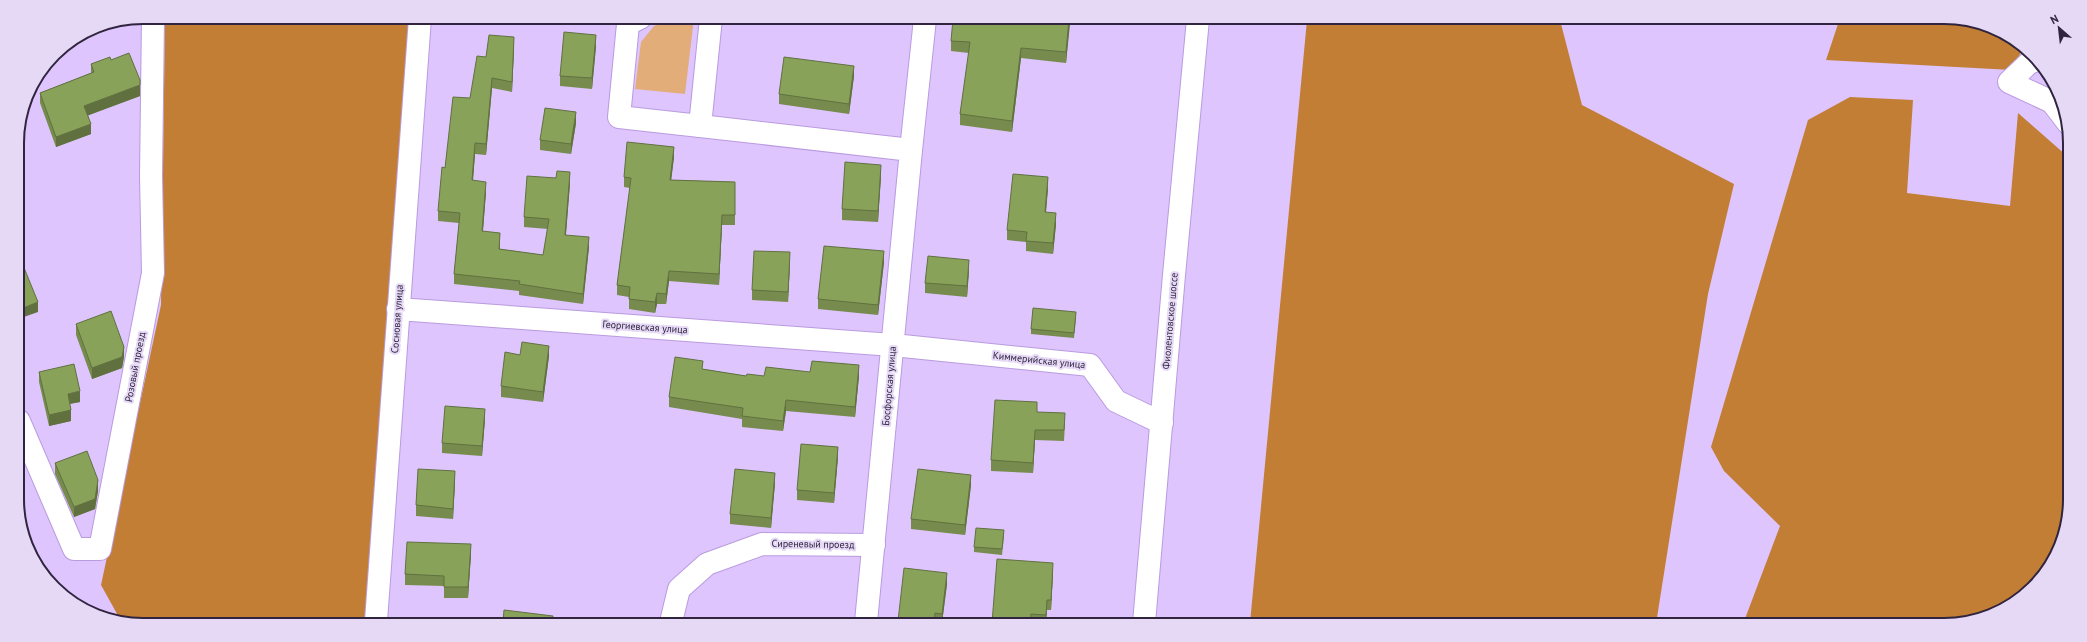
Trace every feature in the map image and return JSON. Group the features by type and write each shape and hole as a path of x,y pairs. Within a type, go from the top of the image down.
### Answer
{"street":[{"name":"Розовый проезд","path":"24,433 74,549 100,549 153,273 151,176 153,24"},
{"name":"Сосновая улица","path":"376,618 420,24"},
{"path":"628,24 619,117 911,150"},
{"path":"700,126 710,24"},
{"name":"Босфорская улица","path":"866,618 924,24"},
{"name":"Фиолентовское шоссе","path":"1144,618 1198,24"},
{"path":"2031,62 2009,82 2052,102 2058,110"},
{"name":"Георгиевская улица","path":"398,308 893,345"},
{"name":"Киммерийская улица","path":"893,345 1090,365 1116,401 1162,423"},
{"name":"Сиреневый проезд","path":"672,618 679,589 707,564 762,544 874,545"}],"shaded area":[{"path":"165,24 412,24 377,549 365,618 143,618 118,615 101,585 161,305"},
{"path":"660,24 693,24 685,94 635,89 641,42 654,26"},
{"path":"1307,24 1561,24 1582,105 1734,184 1708,294 1657,618 1250,618"},
{"path":"1838,24 1960,25 1990,33 2004,40 2021,52 2012,70 1826,60"},
{"path":"1850,97 1913,100 1907,193 2010,206 2018,113 2063,152 2062,515 2054,545 2047,559 2034,578 2017,593 1990,609 1975,614 1952,618 1745,618 1780,526 1724,471 1711,447 1808,120"}],"building":[{"path":"953,24 1069,24 1066,52 1021,48 1012,121 960,114 970,42 951,41"},
{"path":"564,32 596,35 592,78 560,76"},
{"path":"489,35 514,37 512,82 492,78 486,144 475,143 472,180 486,182 482,231 500,233 499,249 543,255 549,219 524,217 527,176 556,178 557,171 570,172 565,235 589,237 583,294 519,284 520,281 454,274 460,213 438,211 442,167 445,168 453,97 470,98 477,56 486,57"},
{"path":"129,53 140,80 140,85 84,106 91,124 56,137 40,93 94,72 91,64 110,57 111,60"},
{"path":"784,57 854,66 849,104 779,94"},
{"path":"545,108 576,112 571,144 540,140"},
{"path":"627,142 674,147 670,180 735,182 735,215 722,215 719,274 669,271 666,294 657,293 655,302 629,299 630,287 617,285 631,178 624,177"},
{"path":"845,162 881,165 878,211 842,209"},
{"path":"1013,174 1048,177 1045,212 1056,213 1053,243 1026,241 1027,232 1007,230"},
{"path":"824,246 884,251 878,305 818,299"},
{"path":"754,251 790,252 788,292 752,290"},
{"path":"928,256 969,260 967,286 925,283"},
{"path":"24,268 38,302 24,308"},
{"path":"1033,308 1076,312 1074,333 1031,329"},
{"path":"111,311 124,347 122,357 92,368 76,324"},
{"path":"522,342 549,346 543,392 501,386 505,352 520,355"},
{"path":"675,357 703,361 702,369 746,376 747,374 764,376 766,367 810,372 812,361 859,365 855,407 786,400 783,421 742,416 743,408 669,397"},
{"path":"74,364 80,391 68,394 71,410 49,415 39,372"},
{"path":"995,400 1037,402 1037,412 1065,413 1064,430 1035,430 1033,463 991,460"},
{"path":"445,406 485,409 482,446 442,443"},
{"path":"801,444 838,447 834,493 797,490"},
{"path":"87,451 98,480 95,499 74,507 55,463"},
{"path":"418,469 455,471 453,509 416,505"},
{"path":"735,469 775,473 771,518 730,514"},
{"path":"918,469 971,475 965,525 911,519"},
{"path":"976,528 1004,530 1002,549 974,547"},
{"path":"407,542 471,544 468,587 444,587 444,576 405,574"},
{"path":"997,559 1053,563 1051,600 1047,600 1046,615 1031,614 1031,618 992,618"},
{"path":"904,568 947,573 942,614 935,613 934,618 898,618"},
{"path":"504,610 553,616 553,618 503,618"}]}
